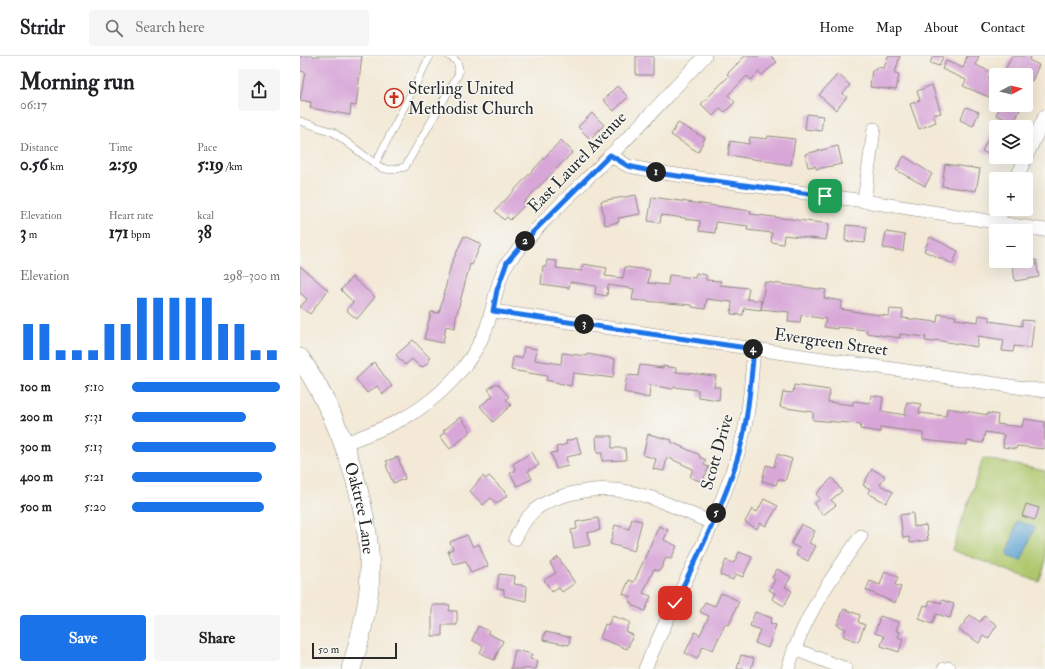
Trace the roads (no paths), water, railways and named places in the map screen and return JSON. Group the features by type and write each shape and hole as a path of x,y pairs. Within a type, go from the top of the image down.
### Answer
{"street":[{"name":"East Laurel Avenue","path":"343,444 405,418 460,373 480,344 493,311 497,290 507,262 533,232 610,155 705,56"},
{"path":"1019,172 1045,116"},
{"path":"864,201 874,129"},
{"path":"610,155 628,166 663,174 864,201 1045,230"},
{"path":"997,222 1000,216"},
{"name":"Evergreen Street","path":"493,311 1045,391"},
{"name":"Scott Drive","path":"645,669 712,523 732,474 743,437 750,393 754,349"},
{"name":"Oaktree Lane","path":"300,358 327,402 343,444 363,506 370,566 364,623 351,669"},
{"path":"516,539 523,522 536,508 560,497 585,490 608,488 630,491 655,499 712,523"},
{"path":"788,669 794,649 812,610 833,574 861,536"},
{"path":"794,649 846,669"}],"lane":[{"path":"375,164 430,56"},
{"path":"300,121 333,132 375,164 386,170 396,170 405,167 458,75 459,65 457,61 448,56"}],"water":[{"path":"1017,521 1035,527 1021,561 1007,556"}],"place":[{"name":"Sterling United Methodist Church","path":"394,98"}]}
